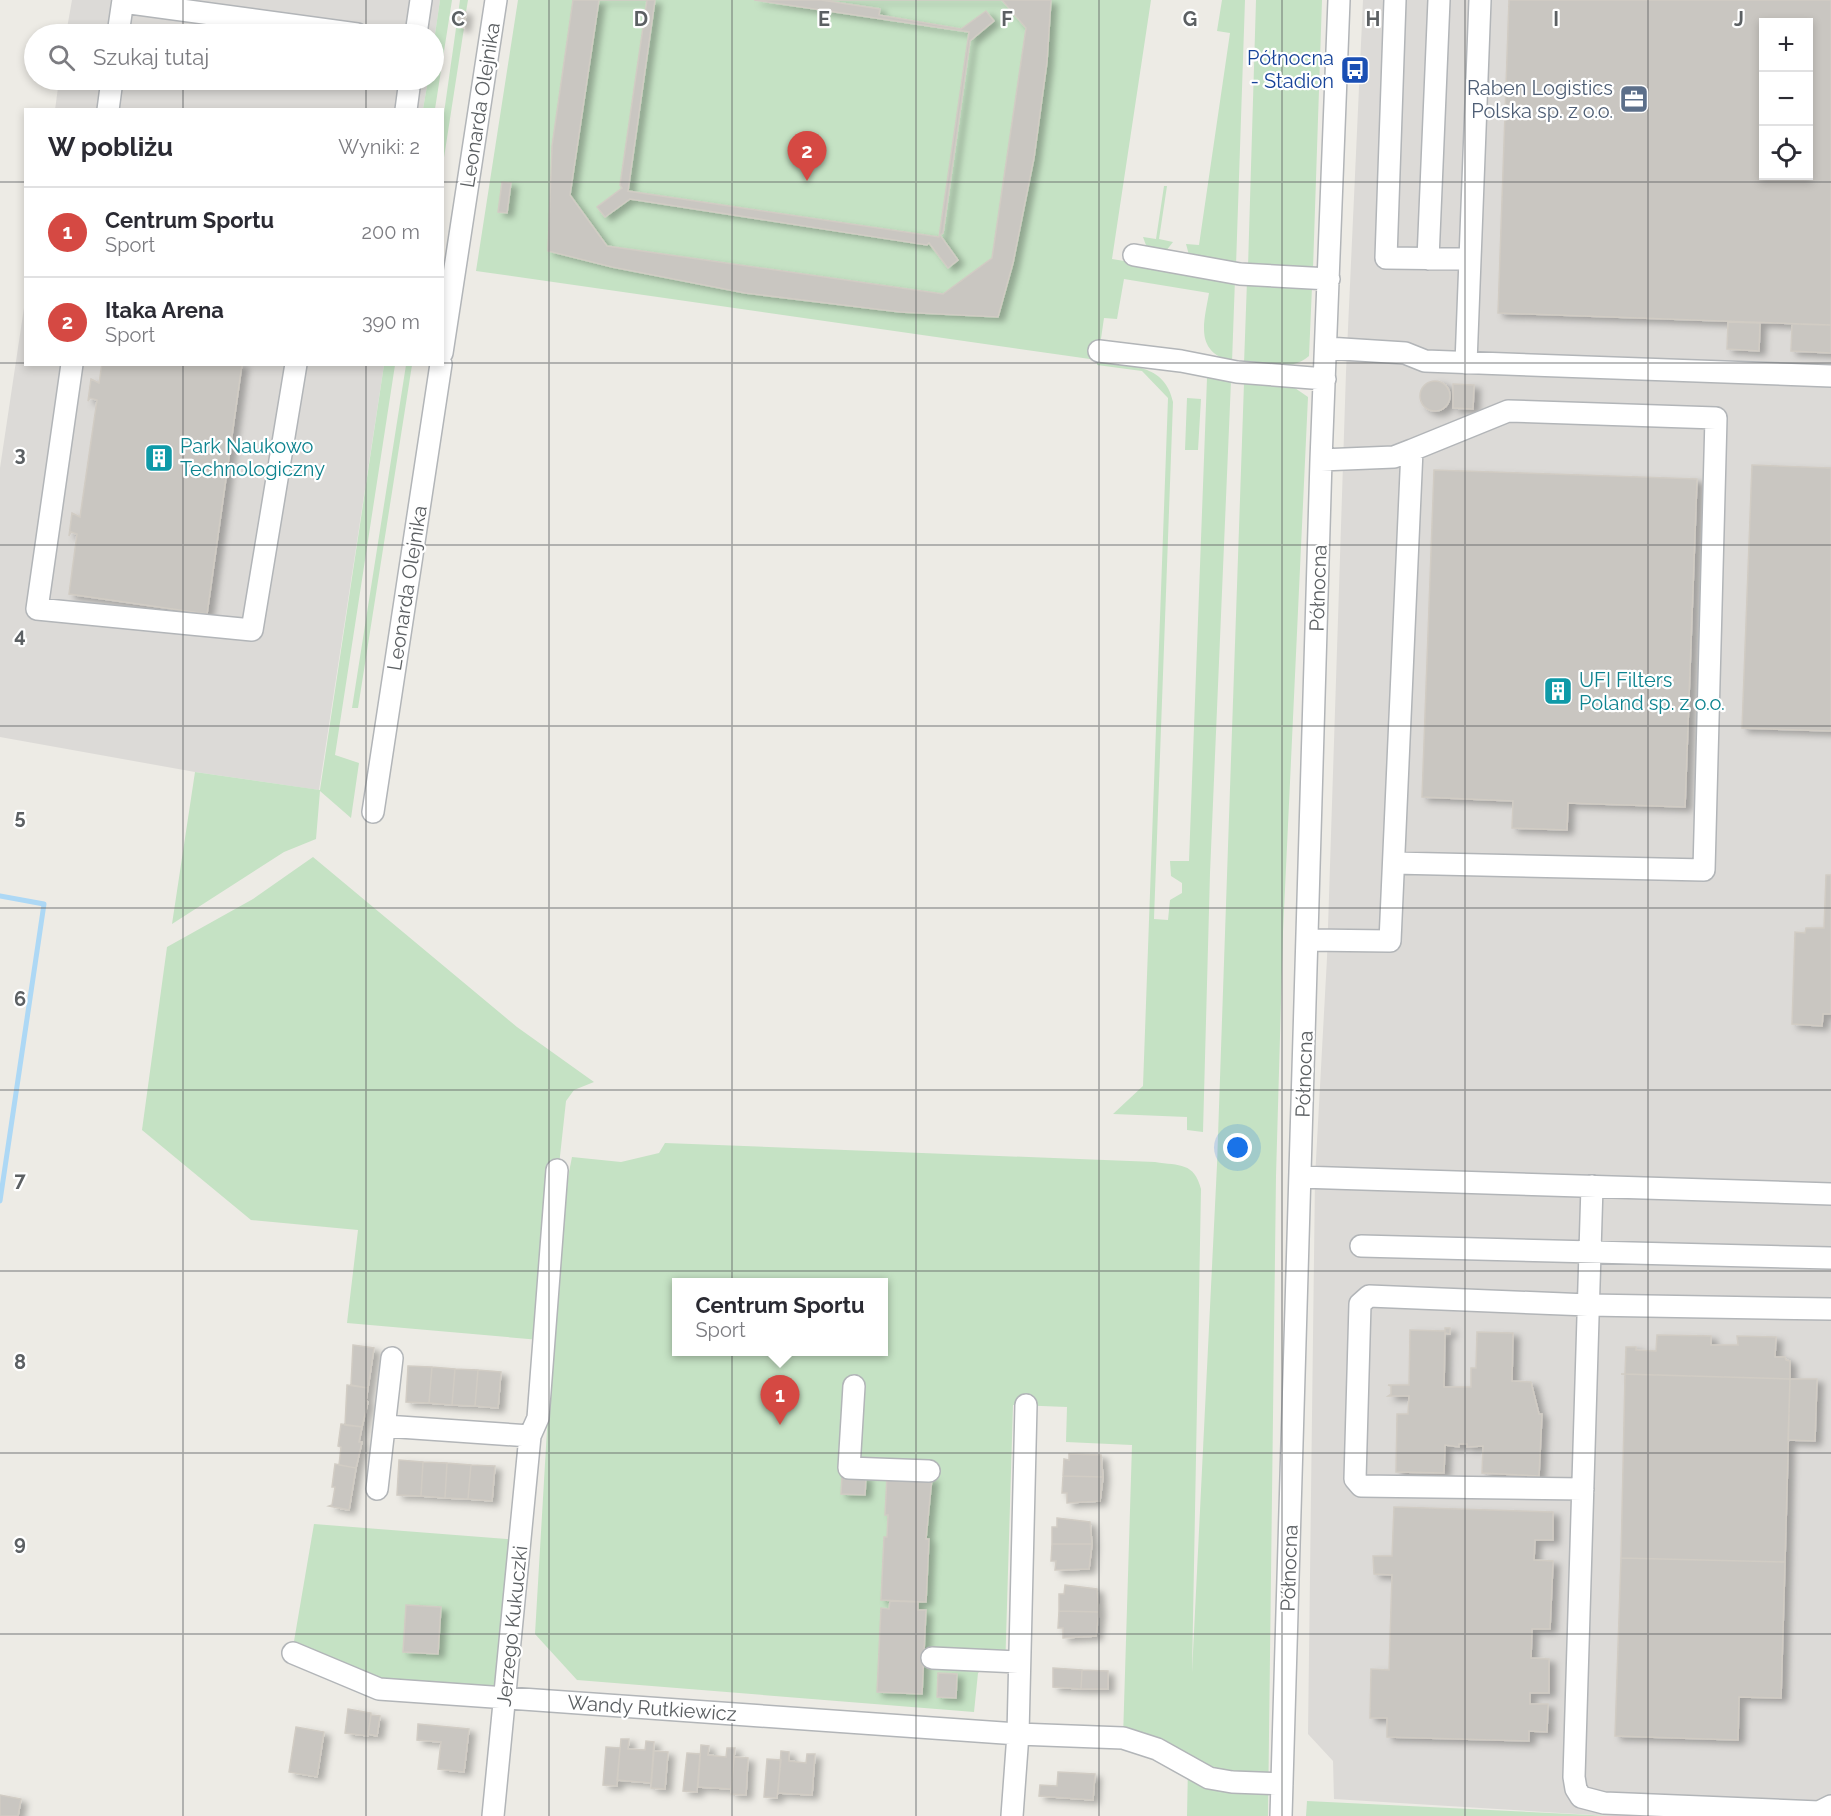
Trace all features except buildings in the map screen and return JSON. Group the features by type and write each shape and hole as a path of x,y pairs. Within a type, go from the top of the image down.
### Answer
{"street":[{"path":"417,24 421,0"},
{"name":"Leonarda Olejnika","path":"444,340 496,0"},
{"name":"Północna","path":"1281,1816 1321,460 1339,0"},
{"path":"1395,0 1386,258 1470,259"},
{"path":"1428,259 1439,0"},
{"path":"1466,363 1480,0"},
{"path":"120,24 123,1 286,24"},
{"path":"108,108 111,90"},
{"path":"406,108 409,90"},
{"path":"1134,255 1240,274 1329,279"},
{"path":"1327,348 1405,352 1425,361 1831,376"},
{"path":"1099,351 1181,361 1237,372 1325,379"},
{"path":"72,366 37,609 252,630 296,366"},
{"name":"Leonarda Olejnika","path":"373,812 441,366"},
{"path":"1321,460 1394,457 1508,411 1716,418 1704,870 1394,863"},
{"path":"1308,940 1390,941 1412,450"},
{"name":"Jerzego Kukuczki","path":"493,1816 530,1436 538,1418 557,1170"},
{"path":"1300,1177 1831,1194"},
{"path":"1592,1186 1574,1777 1576,1789 1581,1797 1604,1803 1819,1812 1831,1806"},
{"path":"1361,1246 1831,1258"},
{"path":"1583,1489 1361,1486 1355,1479 1360,1304 1369,1296 1588,1305 1831,1309"},
{"path":"377,1489 392,1358"},
{"path":"854,1386 849,1468 928,1471"},
{"path":"1012,1816 1018,1734 1026,1405"},
{"path":"385,1426 530,1436"},
{"name":"Wandy Rutkiewicz","path":"293,1653 379,1689 1018,1734 1123,1738 1149,1745 1200,1775 1221,1781 1282,1784"},
{"path":"933,1659 1019,1662"}],"shaded area":[{"path":"72,0 440,0 436,24 68,24"},
{"path":"1363,0 1831,0 1831,1816 1611,1816 1334,1799 1333,1761 1308,1734 1315,1178 1327,958 1346,372"},
{"path":"58,90 426,90 423,108 55,108"},
{"path":"24,308 24,366 384,366 319,790 195,772 0,737 0,468"}],"green space":[{"path":"440,0 452,0 444,51 444,24 436,24"},
{"path":"460,0 468,0 466,12 459,11 457,26 464,28 444,158 444,113"},
{"path":"518,0 1151,0 1112,259 1235,279 1232,362 1212,351 1204,335 1209,293 1124,279 1117,319 1104,318 1098,359 1154,373 1169,389 1173,402 1154,919 1168,920 1170,900 1182,893 1182,883 1171,876 1170,861 1189,861 1207,378 1231,381 1210,873 1203,1132 1187,1130 1187,1117 1113,1114 1143,1086 1168,398 1142,371 1097,365 1097,360 476,271"},
{"path":"1222,0 1245,0 1236,266 1189,255 1186,244 1199,245 1230,33 1217,31"},
{"path":"1256,0 1322,0 1313,269 1248,267"},
{"path":"426,90 438,90 435,108 423,108"},
{"path":"1164,186 1167,186 1159,239 1173,242 1166,251 1147,248 1143,237 1156,239"},
{"path":"1247,281 1312,287 1309,356 1295,364 1287,365 1244,364"},
{"path":"384,366 395,366 335,755 359,763 351,818 320,791 316,839 284,852 172,924 195,772 320,790"},
{"path":"406,366 412,366 358,708 352,708"},
{"path":"1244,383 1292,386 1308,397 1283,932 1276,1176 1268,1816 1187,1816 1188,1766 1123,1738 1132,1445 1066,1442 1067,1407 1013,1405 1005,1672 988,1669 978,1673 974,1712 577,1680 535,1634 556,1277 572,1157 621,1162 659,1153 665,1143 1155,1162 1185,1167 1194,1174 1201,1189 1192,1673 1217,1165"},
{"path":"1187,398 1201,399 1198,450 1185,450"},
{"path":"313,857 517,1027 594,1082 574,1090 566,1101 540,1340 347,1323 358,1230 251,1220 142,1130 167,947 253,899"},
{"path":"314,1524 520,1540 505,1697 379,1689 292,1653"},
{"path":"1307,1801 1611,1816 1306,1816"}],"waterway":[{"path":"0,896 44,904 0,1201"}],"place":[{"name":"Północna - Stadion","path":"1355,70"},
{"name":"Raben Logistics Polska sp. z o.o.","path":"1634,99"},
{"name":"Itaka Arena","path":"807,181"},
{"name":"Park Naukowo Technologiczny","path":"159,458"},
{"name":"UFI Filters Poland sp. z o.o.","path":"1558,691"},
{"name":"Centrum Sportu","path":"780,1425"}]}
